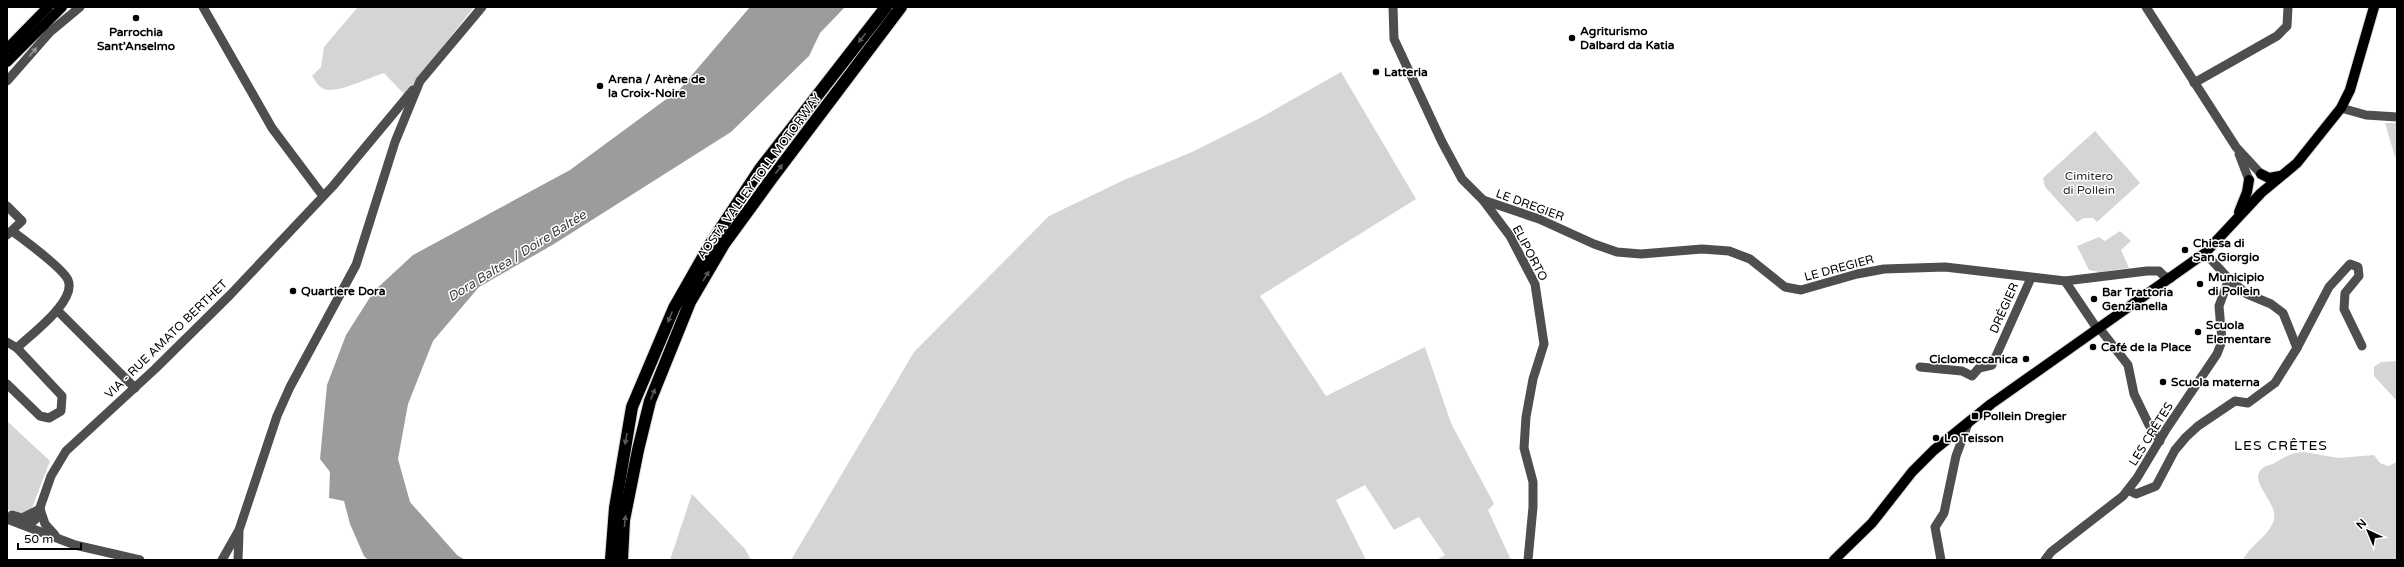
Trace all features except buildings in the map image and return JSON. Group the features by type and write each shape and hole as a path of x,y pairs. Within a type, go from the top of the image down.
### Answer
{"highway":[{"name":"AOSTA VALLEY TOLL MOTORWAY","path":"610,560 615,508 632,406 674,308 711,243 760,169 886,7"},
{"name":"AOSTA VALLEY TOLL MOTORWAY","path":"622,560 624,520 638,450 650,401 690,302 724,244 901,7"}],"main road":[{"path":"7,49 48,7"},
{"path":"7,62 62,7"},
{"path":"1834,560 1872,523 1912,472 1969,421 2171,278 2205,252 2265,188 2282,175 2314,144 2340,108 2358,67 2374,7"},
{"path":"7,44 22,33"},
{"path":"2261,174 2269,178 2282,175"},
{"path":"2261,174 2265,188"},
{"path":"2236,218 2243,205 2249,180 2258,187 2265,188"}],"street":[{"path":"7,81 50,32 80,7"},
{"path":"203,7 273,129 323,196"},
{"name":"VIA - RUE AMATO BERTHET","path":"40,509 51,476 66,451 135,388 230,295 323,196 377,135 482,7"},
{"name":"ELIPORTO","path":"1393,7 1394,39 1410,78 1462,179 1483,200 1510,236 1535,284 1544,344 1533,378 1526,417 1524,448 1532,482 1533,495 1528,560"},
{"path":"2146,7 2236,147 2261,174"},
{"path":"2194,83 2277,36 2287,26 2288,7"},
{"path":"222,560 239,530 286,394 356,265 395,142 420,81"},
{"path":"2340,108 2366,114 2397,117"},
{"path":"2236,147 2249,180"},
{"name":"LE DREGIER","path":"1483,200 1539,219 1594,244 1617,252 1641,254 1702,249 1729,251 1750,259 1784,287 1801,290 1857,274 1884,269 1945,267 2065,281 2147,271 2159,271 2164,276 2171,278"},
{"path":"7,206 22,221 10,233 64,274 68,279 69,292 67,298 57,310 17,348"},
{"path":"2205,252 2229,279 2255,299 2278,308 2288,322 2297,348"},
{"path":"2128,490 2136,494 2156,486 2186,437 2226,406 2235,401 2248,403 2275,383 2297,348 2328,287 2350,264 2358,268 2359,276 2345,293 2344,309 2362,346"},
{"name":"DRÉGIER","path":"1920,367 1962,371 1972,376 1979,368 1992,365 2031,278"},
{"name":"LES CRÊTES","path":"2045,560 2051,552 2128,490 2217,354 2222,341 2219,306 2229,279"},
{"path":"2065,281 2099,329 2128,366 2134,394 2149,425 2160,441"},
{"path":"2278,308 2283,299"},
{"path":"57,310 135,388"},
{"path":"7,342 17,348 62,396 61,411 49,418 40,416 7,384"},
{"path":"1941,560 1935,527 1944,513 1956,456 1969,421"},
{"path":"7,514 22,518 40,509"},
{"path":"21,524 30,523 36,519 40,509"},
{"path":"40,509 45,524 56,536"},
{"path":"7,519 56,536 75,545 140,560"},
{"path":"238,560 239,530"}],"green space":[{"path":"358,7 474,7 405,95 384,73 343,88 327,90 322,88 312,76 321,67 324,47"},
{"path":"1341,72 1416,199 1260,296 1326,396 1425,347 1451,423 1494,504 1488,510 1511,560 1436,560 1445,555 1419,517 1394,530 1365,485 1336,500 1366,560 791,560 914,352 1049,216 1124,180 1192,152 1260,118"},
{"path":"2385,123 2397,123 2397,156 2395,157"},
{"name":"Cimitero di Pollein","path":"2095,131 2140,183 2097,222 2093,218 2084,218 2077,222 2045,187 2043,178"},
{"path":"2120,231 2131,241 2121,250 2129,268 2099,272 2089,270 2077,246 2099,237 2105,241"},
{"path":"2397,361 2397,401 2374,376 2374,367 2381,362"},
{"path":"7,421 50,461 32,508 22,514 7,509"},
{"path":"2304,452 2338,458 2374,455 2380,463 2388,466 2397,462 2397,560 2243,560 2272,525 2274,519 2274,512 2258,478 2259,472 2264,467 2287,456"},
{"path":"692,494 745,549 751,560 670,560"}],"water":[{"name":"Dora Baltea / Doire Baltée","path":"750,7 845,7 820,33 809,56 731,132 554,244 479,287 433,341 408,404 398,459 410,502 457,555 465,560 368,560 364,556 350,524 344,501 329,498 330,472 320,459 327,385 346,335 374,291 413,255 570,170 680,89"}],"place":[{"name":"Parrochia Sant’Anselmo","path":"136,18"},
{"name":"Agriturismo Dalbard da Katia","path":"1572,38"},
{"name":"Latteria","path":"1376,72"},
{"name":"Arena / Arène de la Croix-Noire","path":"600,86"},
{"name":"Chiesa di San Giorgio","path":"2185,250"},
{"name":"Municipio di Pollein","path":"2200,284"},
{"name":"Quartiere Dora","path":"293,291"},
{"name":"Bar Trattoria Genzianella","path":"2094,299"},
{"name":"Scuola Elementare","path":"2198,332"},
{"name":"Café de la Place","path":"2093,347"},
{"name":"Ciclomeccanica","path":"2026,359"},
{"name":"Scuola materna","path":"2163,382"},
{"name":"Pollein Dregier","path":"1975,416"},
{"name":"Lo Teisson","path":"1936,438"}],"district":[{"name":"LES CRÊTES","path":"2281,445"}]}
